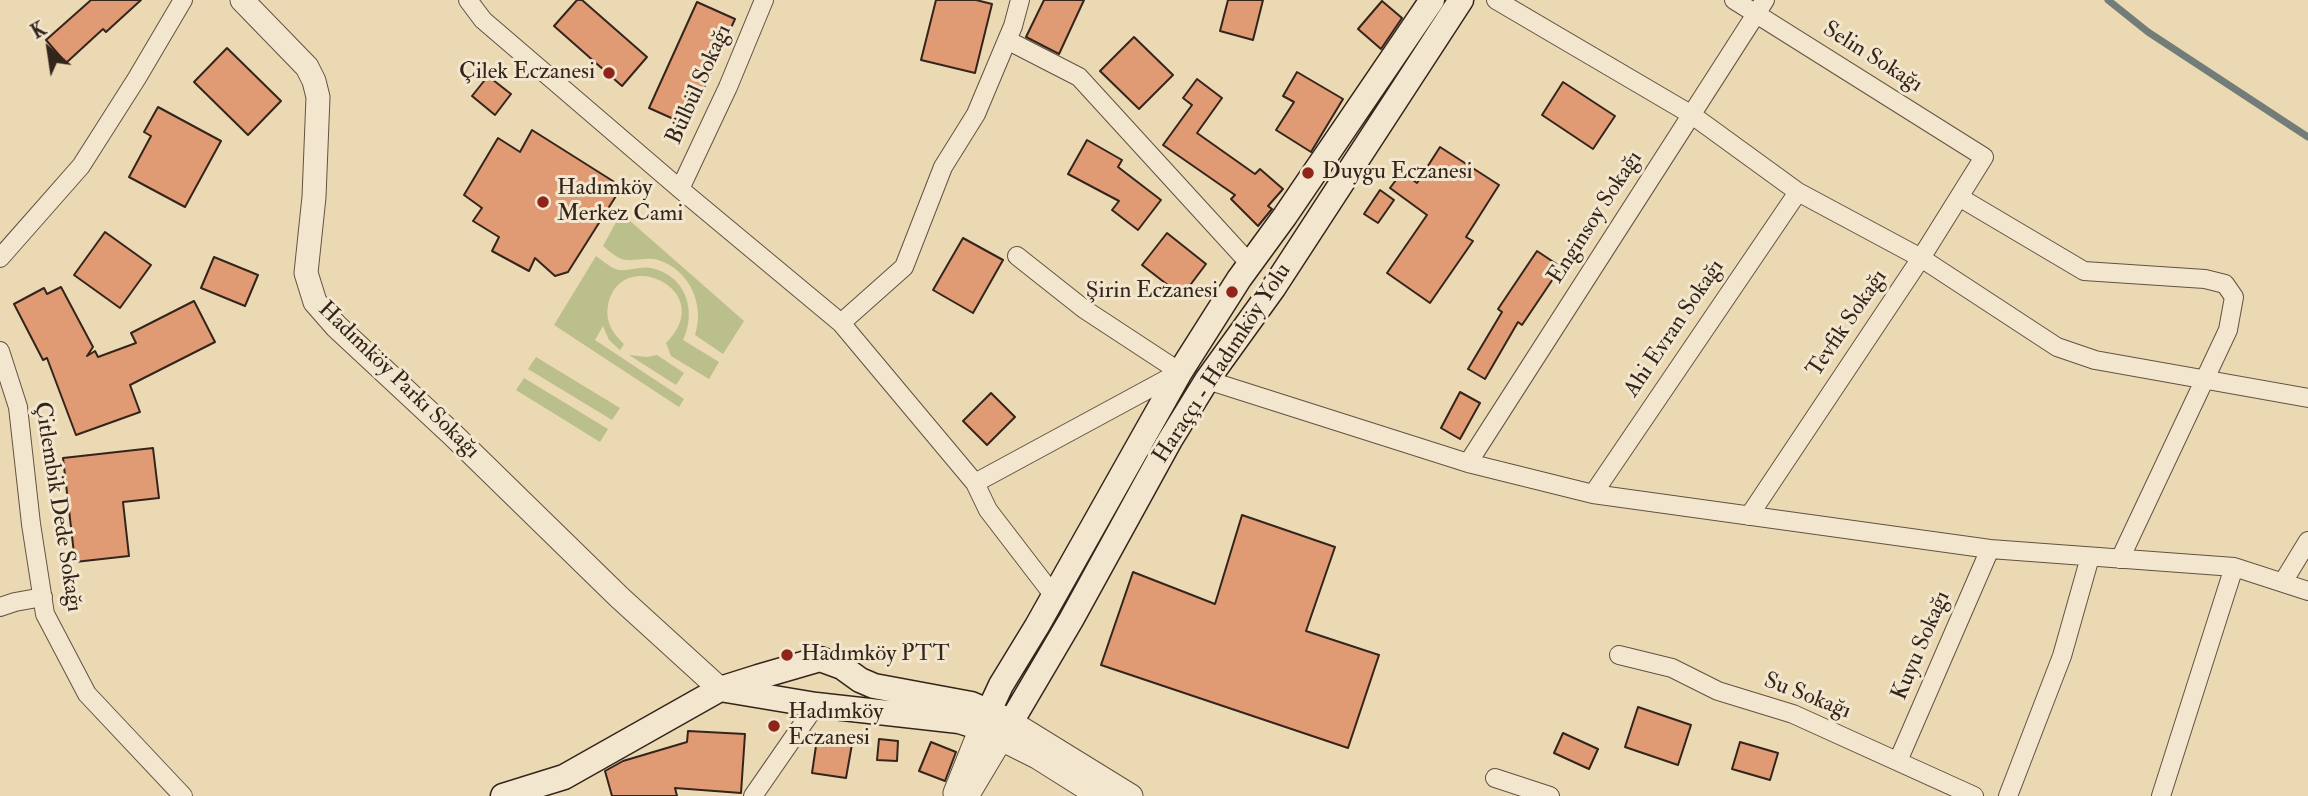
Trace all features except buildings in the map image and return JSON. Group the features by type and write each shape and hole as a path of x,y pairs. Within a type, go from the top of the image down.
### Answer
{"main road":[{"path":"995,725 1054,596 1180,372 1250,264 1432,0"},
{"name":"Haraççı - Hadımköy Yolu","path":"995,725 1071,620 1170,440 1208,380 1274,287 1461,0"},
{"path":"1180,372 1208,380"},
{"path":"503,796 564,777 720,690 820,659 842,667 874,686 971,704 995,725"},
{"path":"720,690 817,705 995,725"}],"street":[{"path":"0,258 82,166 183,0"},
{"name":"Hadımköy Parkı Sokağı","path":"242,0 307,67 318,97 314,197 306,274 314,302 619,597 720,690"},
{"path":"468,0 483,20 841,323 975,483 988,510 1054,596"},
{"name":"Bülbül Sokağı","path":"680,189 728,87 764,0"},
{"path":"841,323 904,267 943,167 976,114 1007,40 1020,0"},
{"path":"1496,0 1692,115 1798,192 1921,258 2039,336 2070,353 2095,360 2308,398"},
{"name":"Selin Sokağı","path":"1734,0 1761,7 1984,157"},
{"name":"Enginsoy Sokağı","path":"1468,463 1761,7"},
{"path":"1007,40 1079,77 1250,264"},
{"name":"Tevfik Sokağı","path":"1749,516 1921,258 1984,157"},
{"name":"Ahi Evran Sokağı","path":"1593,494 1798,192"},
{"path":"1959,197 2084,271 2205,279 2225,284 2234,297 2228,330 2119,559"},
{"path":"975,483 1180,372 1084,309 1017,256"},
{"name":"Çitlembik Dede Sokağı","path":"0,351 18,407 31,524 46,614 87,694 183,796"},
{"path":"1208,380 1468,463 1593,494 1990,549 2234,567 2308,590"},
{"path":"2283,582 2308,541"},
{"name":"Kuyu Sokağı","path":"1898,761 1990,549"},
{"path":"2008,796 2062,656 2090,557"},
{"path":"2161,796 2234,567"},
{"path":"0,607 43,597"},
{"name":"Su Sokağı","path":"1619,655 1672,668 1718,691 1793,713 1974,796"},
{"path":"753,796 817,705"},
{"path":"954,796 995,725"},
{"path":"967,796 995,725"},
{"path":"995,725 1037,757 1099,796"},
{"path":"995,725 1131,796"},
{"path":"1495,778 1549,796"}],"green space":[{"path":"621,213 744,321 723,354 695,335 698,324 696,301 692,290 679,272 658,260 623,260 603,246"},
{"path":"596,256 619,270 651,268 663,272 680,286 688,306 689,318 683,340 719,362 709,379 671,356 666,343 680,324 681,306 675,292 662,281 646,276 630,278 616,287 608,305 608,316 613,331 624,344 620,350 609,340 603,326 595,340 684,399 679,407 554,325"},
{"path":"629,355 657,355 684,373 676,385"},
{"path":"536,357 620,408 612,420 528,369"},
{"path":"524,378 608,429 600,442 516,390"}],"waterway":[{"path":"2108,0 2148,32 2308,137"}],"place":[{"name":"Çilek Eczanesi","path":"609,73"},
{"name":"Duygu Eczanesi","path":"1308,173"},
{"name":"Hadımköy Merkez Cami","path":"543,202"},
{"name":"Şirin Eczanesi","path":"1232,292"},
{"name":"Hadımköy PTT","path":"787,655"},
{"name":"Hadımköy Eczanesi","path":"774,726"}]}
